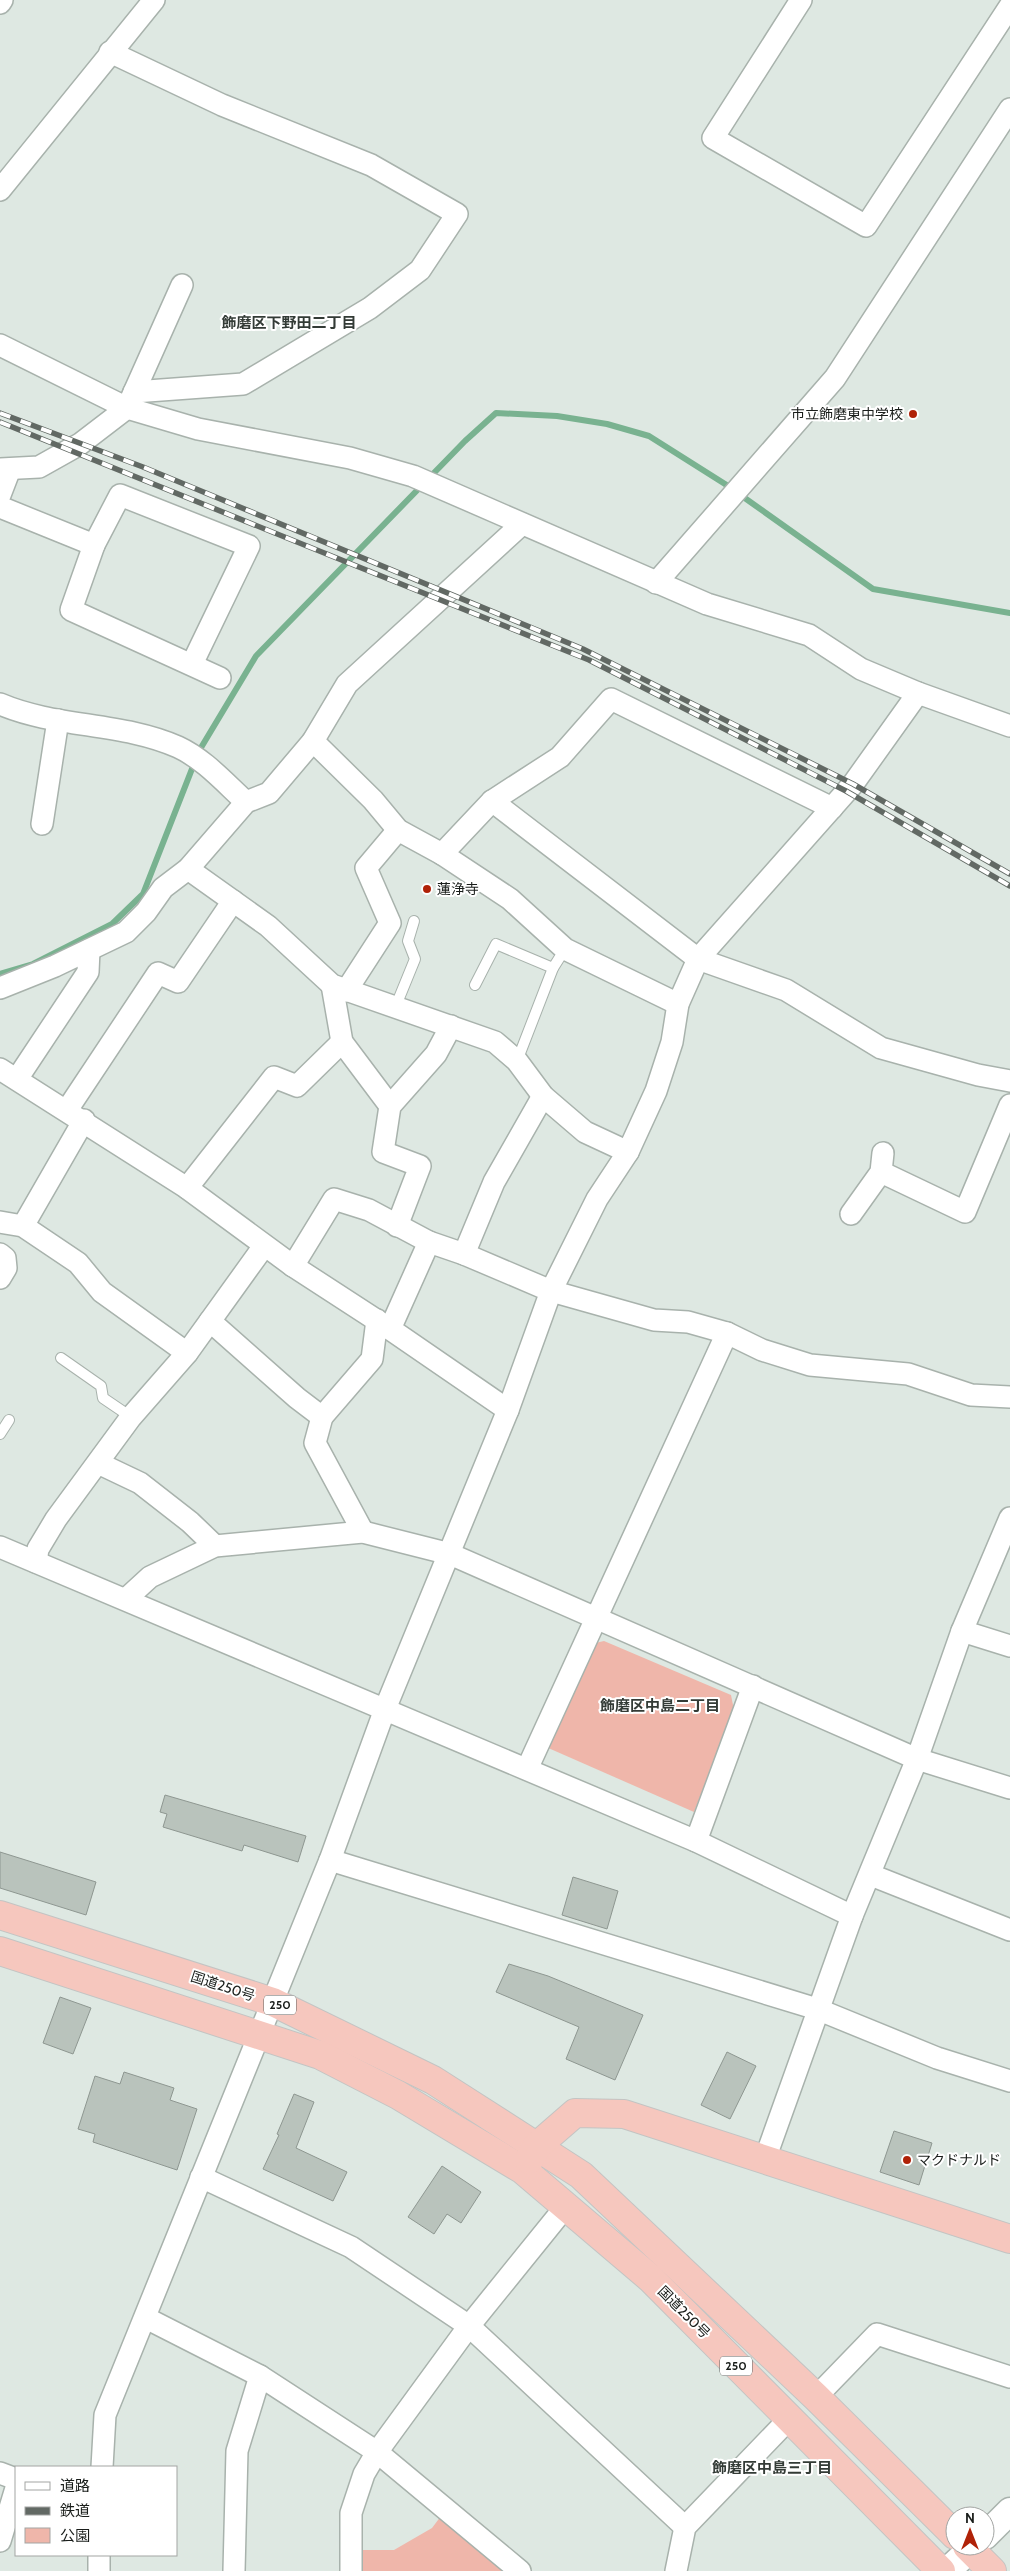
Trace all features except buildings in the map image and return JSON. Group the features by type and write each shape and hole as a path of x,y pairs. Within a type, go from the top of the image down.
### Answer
{"highway":[{"name":"国道250号","path":"0,1915 273,2002 432,2080 537,2146 581,2175 945,2518"},
{"name":"国道250号","path":"2,1958 259,2033 320,2054 398,2095 523,2170 650,2278 941,2571"},
{"path":"523,2170 537,2146 575,2113 624,2114 1010,2239"},
{"name":"国道250号","path":"981,2556 992,2571"}],"street":[{"path":"0,190 154,0"},
{"path":"801,0 713,138 866,226 1010,6"},
{"path":"110,52 222,105 371,165 457,214 420,270 370,308 243,384 130,400"},
{"path":"656,583 835,378 1010,109"},
{"path":"0,494 5,469 40,467 80,444 130,400 182,284"},
{"path":"0,345 198,429 350,458 413,476 707,604 808,635 861,669 918,693 1010,726"},
{"path":"192,664 249,546 120,495 94,545 71,610 220,678"},
{"path":"0,507 94,545"},
{"path":"0,988 55,966 126,932 146,912 163,888 188,869 246,802 269,794 313,741 347,684 522,524"},
{"path":"102,2466 105,2415 146,2318 201,2177 330,1860 385,1709 508,1410 551,1291 597,1200 628,1152 656,1091 670,1050 678,1004 698,959 853,784 918,693"},
{"path":"442,854 492,801 560,757 611,699 832,808"},
{"path":"0,704 23,714 145,737 178,747 197,759 246,802"},
{"path":"42,824 58,720"},
{"path":"313,741 373,800 398,830 442,854 510,899 565,949 678,1004"},
{"path":"492,801 698,959 786,990 881,1048 978,1075 1010,1081"},
{"path":"390,1106 342,1042 339,988 390,923 366,868 398,830"},
{"path":"188,869 268,926 339,988 495,1042 517,1061 543,1096 585,1132 628,1152"},
{"path":"23,1226 75,1115 158,973 178,982 233,901"},
{"path":"89,950 88,972 5,1074 75,1115 187,1188 264,1246 383,1324 508,1410"},
{"path":"397,1226 420,1166 382,1152 390,1106 436,1054 451,1026"},
{"path":"187,1188 274,1077 297,1086 342,1042"},
{"path":"464,1254 494,1182 543,1096"},
{"path":"851,1214 882,1162 965,1212 1010,1104"},
{"path":"293,1266 334,1200 368,1210 429,1242 464,1254 551,1291 654,1320 688,1322 728,1333 762,1350 810,1365 908,1374 971,1395 1010,1397"},
{"path":"0,1222 23,1226 78,1264 102,1292 187,1352"},
{"path":"363,1532 315,1443 322,1417 372,1359 383,1324 429,1242"},
{"path":"36,1562 38,1549 56,1519 131,1417 187,1352 264,1246"},
{"path":"0,1254 5,1258 6,1268 0,1278"},
{"path":"210,1321 297,1398 322,1417"},
{"path":"527,1769 728,1333"},
{"path":"98,1463 140,1483 190,1522 215,1546"},
{"path":"765,2159 852,1916 917,1758 962,1630 1010,1518"},
{"path":"126,1599 150,1577 215,1546 363,1532 450,1554 917,1758 1010,1788"},
{"path":"0,1547 696,1841 852,1916"},
{"path":"962,1630 1010,1646"},
{"path":"696,1841 754,1686"},
{"path":"330,1860 818,2009 937,2058 1010,2081"},
{"path":"870,1875 1010,1930"},
{"path":"201,2177 351,2247 469,2326 685,2526"},
{"path":"351,2571 351,2513 364,2474 469,2326 566,2206"},
{"path":"146,2318 260,2376 378,2452 520,2571"},
{"path":"816,2397 878,2334 1010,2377"},
{"path":"234,2571 237,2451 260,2376"},
{"path":"676,2571 685,2526 789,2419"},
{"path":"0,2474 15,2479"},
{"path":"0,2541 15,2491"},
{"path":"995,2523 1010,2511"},
{"path":"99,2556 99,2571"},
{"path":"947,2571 959,2556"}],"lane":[{"path":"395,1008 415,959 408,941 414,921"},
{"path":"475,986 496,944 554,968"},
{"path":"517,1061 554,968 565,949"},
{"path":"61,1358 101,1386 104,1398 131,1417"},
{"path":"0,1434 9,1420"}],"green space":[{"path":"604,1641 731,1695 734,1710 694,1812 546,1747 591,1644"},
{"path":"441,2516 507,2571 362,2571 362,2550 394,2550 432,2528"}],"waterway":[{"path":"0,974 33,964 112,924 143,894 199,751 256,656 465,441 496,413 557,416 607,424 649,436 725,484 873,589 1010,613"}],"railway":[{"path":"0,413 143,467 583,649 853,784 1010,874"},
{"path":"0,422 589,660 846,791 1010,886"}],"place":[{"name":"市立飾磨東中学校","path":"913,414"},
{"name":"蓮浄寺","path":"427,889"},
{"name":"マクドナルド","path":"907,2160"}],"district":[{"name":"飾磨区下野田二丁目","path":"289,323"},
{"name":"飾磨区中島二丁目","path":"660,1706"},
{"name":"飾磨区中島三丁目","path":"772,2468"}]}
